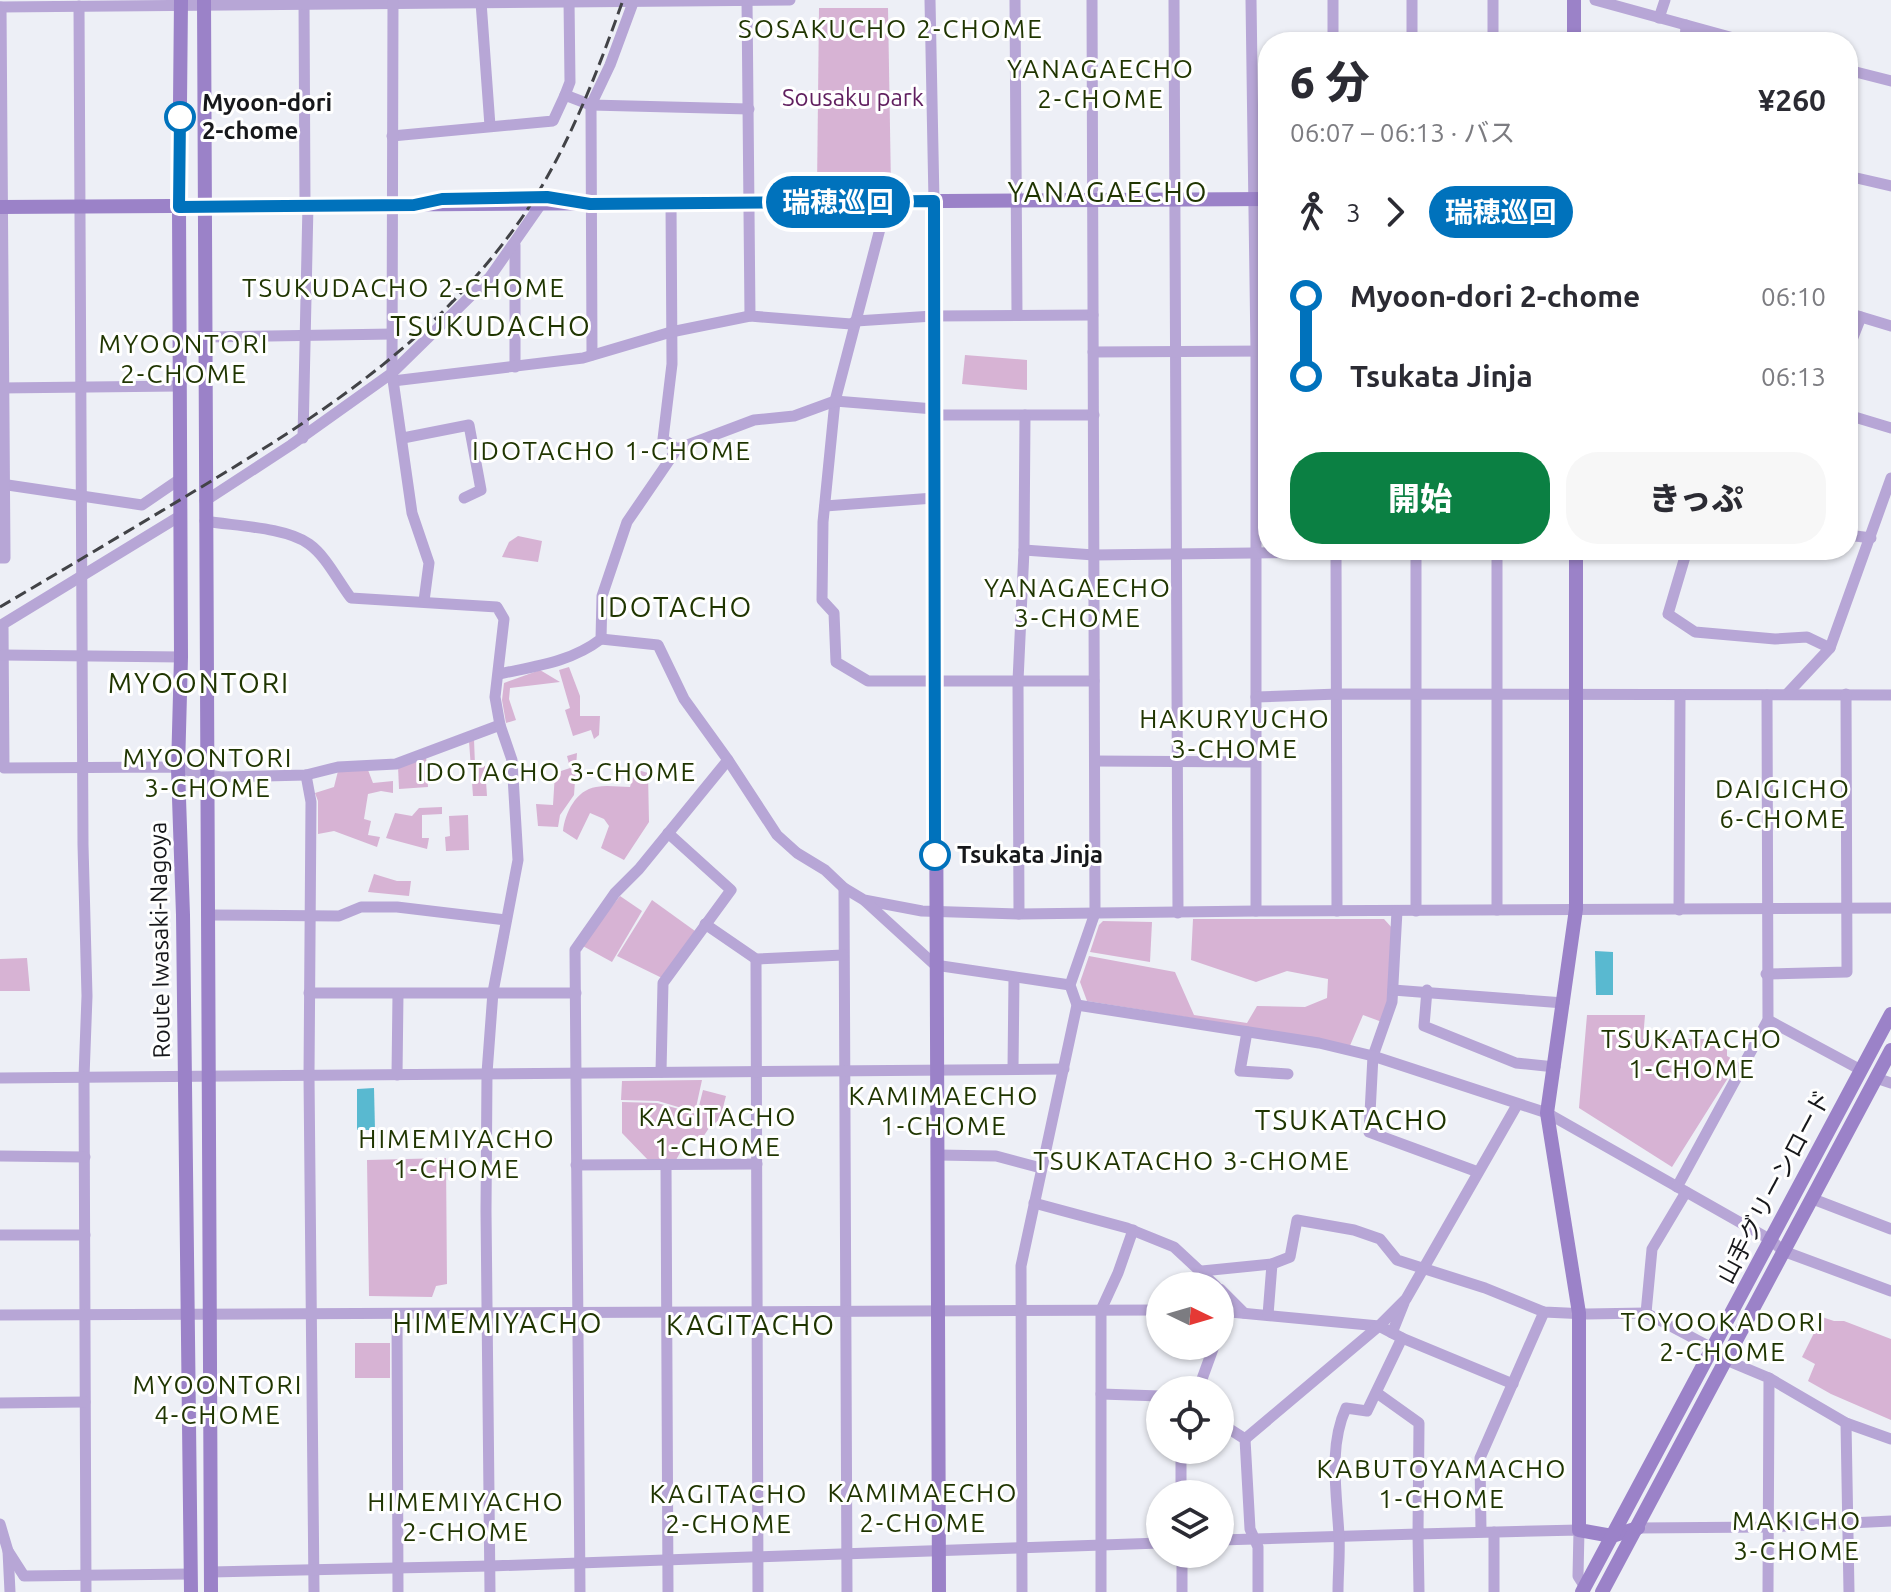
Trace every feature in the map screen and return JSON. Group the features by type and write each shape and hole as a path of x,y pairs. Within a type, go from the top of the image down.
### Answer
{"street":[{"path":"747,0 750,316"},
{"path":"0,558 5,558 0,7 204,2 790,0"},
{"path":"930,0 934,201 939,1592"},
{"path":"1015,0 1017,315"},
{"path":"1022,1592 1021,1266 1077,1005 1070,985 1095,913 1092,0"},
{"path":"1174,0 1178,913"},
{"path":"1251,0 1258,139"},
{"path":"1333,0 1333,32"},
{"path":"1412,0 1412,32"},
{"path":"1493,0 1493,32"},
{"path":"1574,0 1574,32"},
{"path":"1595,0 1712,32"},
{"path":"1659,18 1665,0"},
{"path":"392,136 553,121 570,82 569,1"},
{"path":"592,355 586,204 591,105 634,1"},
{"name":"Route Iwasaki-Nagoya","path":"204,2 211,1592"},
{"path":"303,438 307,204 304,2"},
{"path":"393,2 393,377 412,513 429,563 424,601"},
{"path":"480,2 490,126"},
{"name":"Route Iwasaki-Nagoya","path":"181,3 181,657 178,769 191,1592"},
{"path":"79,6 81,575 87,996 84,1077 86,1592"},
{"path":"1686,25 1686,32"},
{"path":"1858,73 1891,81"},
{"path":"565,95 591,105 749,109"},
{"path":"1858,178 1891,186"},
{"path":"414,205 442,199 547,197 586,204"},
{"path":"1,207 1258,199"},
{"path":"887,202 835,401 825,506 822,600 834,613 836,662 868,681 1094,681"},
{"path":"671,203 672,364 663,439 677,449"},
{"path":"205,501 393,377 490,277 541,204"},
{"path":"515,244 515,367"},
{"path":"393,377 515,367 592,355 671,332 750,316 851,324 856,321 933,316 1093,315"},
{"path":"1858,316 1891,326"},
{"path":"1858,325 1861,317"},
{"path":"206,337 393,334"},
{"path":"1093,352 1258,351"},
{"path":"2,388 179,386"},
{"path":"601,639 602,596 627,522 677,449 754,420 794,416 835,401 934,412 1094,415"},
{"path":"1019,914 1018,681 1024,550 1025,415"},
{"path":"1858,418 1891,428"},
{"path":"403,438 469,425 481,490 464,498"},
{"path":"1256,911 1255,552 1258,466"},
{"path":"1787,694 1830,648 1891,478"},
{"path":"3,484 142,505 180,479"},
{"path":"825,506 934,498"},
{"path":"180,516 3,624 4,768 178,769 207,775 306,775 338,767 396,764 500,725"},
{"path":"205,521 286,534 306,541 351,598 497,607 504,619 495,697 500,725 512,760 518,852 517,875 493,992 487,1073 490,1592"},
{"path":"1858,536 1871,538"},
{"path":"1024,550 1094,555 1258,552"},
{"path":"1336,560 1337,911"},
{"path":"1416,560 1416,911"},
{"path":"1497,560 1497,910"},
{"path":"1576,560 1576,909 1547,1113 1579,1313 1578,1576 1583,1590"},
{"path":"1684,560 1668,614 1688,629 1736,637 1807,637 1830,648"},
{"path":"499,674 563,660 601,639 658,645 684,699 782,841 864,900 935,965 1070,985"},
{"path":"3,655 181,657"},
{"path":"1256,697 1338,694 1891,695"},
{"path":"1766,974 1847,972 1846,694"},
{"path":"1679,910 1680,695"},
{"path":"1646,1313 1652,1249 1768,1020 1767,695"},
{"path":"580,1592 575,950 615,893 639,869 728,760"},
{"path":"1095,761 1255,762"},
{"path":"306,775 311,802 309,1076 314,1592"},
{"path":"661,1072 663,983 731,890 668,833"},
{"path":"844,888 847,1592"},
{"path":"864,900 937,913 1019,914 1891,908"},
{"path":"207,915 339,916 361,907 385,907 506,920"},
{"path":"1397,911 1392,1002 1373,1056 1369,1132 1478,1172"},
{"path":"705,924 756,959 843,955"},
{"path":"756,959 758,1592"},
{"path":"1013,1069 1014,978"},
{"path":"1393,990 1427,990 1564,1003"},
{"path":"1427,990 1424,1026 1516,1063 1555,1067"},
{"path":"309,993 576,993"},
{"path":"397,1075 398,994"},
{"path":"1077,1005 1319,1043 1373,1056 1547,1113 1771,1240 1783,1251 1891,1291"},
{"name":"山手グリーンロード","path":"1583,1590 1891,1014"},
{"path":"1768,1020 1861,1070"},
{"path":"1247,1032 1240,1071 1288,1074"},
{"name":"山手グリーンロード","path":"1602,1592 1891,1050"},
{"path":"0,1078 1064,1069"},
{"path":"1876,1078 1891,1083"},
{"path":"1245,1439 1379,1326 1406,1299 1517,1105"},
{"path":"938,1155 996,1156 1041,1168"},
{"path":"0,1156 85,1157"},
{"path":"666,1164 668,1592"},
{"path":"576,1165 757,1164"},
{"path":"1813,1199 1891,1229"},
{"path":"1034,1203 1133,1230 1174,1247 1202,1271 1272,1264 1290,1257 1297,1220 1354,1230 1380,1239 1397,1260 1485,1288 1544,1312 1646,1313 1712,1348"},
{"path":"1101,1592 1101,1310 1133,1230"},
{"path":"0,1235 85,1235"},
{"path":"1268,1315 1272,1264"},
{"path":"1338,1592 1335,1472 1338,1425 1346,1408 1367,1411 1377,1393 1406,1299"},
{"path":"1234,1303 1244,1313"},
{"path":"0,1315 1146,1310"},
{"path":"1494,1592 1480,1458 1544,1312"},
{"path":"1234,1313 1379,1326 1513,1384"},
{"path":"397,1314 398,1592"},
{"path":"1726,1360 1769,1378 1846,1423 1891,1439"},
{"path":"1768,1592 1769,1378"},
{"path":"1377,1393 1419,1423 1419,1592"},
{"path":"1101,1394 1146,1396"},
{"path":"0,1403 85,1402"},
{"path":"1846,1423 1849,1592"},
{"path":"1234,1432 1245,1439"},
{"path":"1245,1439 1250,1529 1258,1547 1258,1592"},
{"path":"1234,1540 1579,1530 1612,1536 1638,1528 1768,1527 1891,1521"},
{"path":"0,1524 8,1551 10,1592"},
{"path":"211,1572 398,1569 1146,1543"},
{"path":"8,1551 24,1576 191,1574"},
{"path":"1182,1568 1182,1592"}],"green space":[{"name":"Sousaku park","path":"819,8 888,8 891,188 817,189"},
{"path":"965,355 1027,360 1027,390 962,384"},
{"path":"518,536 542,541 538,562 502,557 509,542"},
{"path":"569,667 580,696 580,716 600,716 599,735 594,739 591,730 573,736 565,710 570,708 559,670"},
{"path":"540,670 560,682 510,688 509,699 516,720 506,723 502,700 504,683"},
{"path":"474,739 475,765 485,766 487,796 473,796 469,741"},
{"path":"577,753 574,795 560,815 558,827 538,826 536,804 553,805 555,773 570,768 567,756"},
{"path":"426,755 428,787 399,789 398,766"},
{"path":"635,769 648,773 649,822 624,860 601,848 609,826 604,819 590,813 577,840 563,831 566,817 577,797 600,786 630,787"},
{"path":"368,770 373,783 393,781 393,793 381,791 368,794 364,819 371,821 368,835 380,837 377,847 334,831 318,834 318,801 315,793 334,787 338,771"},
{"path":"442,807 442,814 422,815 422,838 429,838 427,849 386,838 395,813 412,816 419,808"},
{"path":"468,815 469,850 446,851 445,837 450,836 449,816"},
{"path":"374,874 397,881 411,881 409,896 368,892"},
{"path":"620,896 642,911 612,962 581,945"},
{"path":"652,900 695,931 662,978 617,956"},
{"path":"1193,919 1384,919 1393,929 1389,1001 1382,1022 1363,1015 1349,1048 1321,1039 1087,1001 1080,982 1089,956 1175,972 1194,1015 1247,1023 1257,1006 1305,1007 1327,998 1328,979 1287,971 1256,982 1191,960"},
{"path":"1103,921 1152,922 1150,962 1090,952"},
{"path":"27,958 30,991 0,991 0,959"},
{"path":"1587,1015 1645,1015 1643,1039 1720,1039 1727,1044 1727,1056 1738,1062 1672,1167 1579,1108"},
{"path":"702,1080 695,1112 658,1101 621,1100 622,1081"},
{"path":"703,1090 726,1096 720,1119 701,1140 687,1140 676,1160 648,1160 622,1133 622,1102 657,1103 697,1114"},
{"path":"446,1158 447,1284 436,1286 432,1297 369,1296 367,1160"},
{"path":"1822,1317 1844,1321 1891,1339 1891,1420 1808,1381 1815,1364 1802,1357"},
{"path":"355,1343 390,1343 390,1378 355,1378"}],"water":[{"path":"1595,951 1613,952 1613,995 1596,995"},
{"path":"374,1088 375,1130 357,1130 357,1089"}],"railway":[{"path":"0,607 198,489 332,403 374,372 452,302 488,263 521,219 553,167 591,85 623,0"}],"bus line":[{"name":"瑞穂巡回","path":"180,117 179,207 414,205 442,199 547,197 590,204 934,201 935,855"}],"place":[{"name":"Myoon-dori 2-chome","path":"180,117"},
{"name":"Tsukata Jinja","path":"935,855"}],"district":[{"name":"SOSAKUCHO 2-CHOME","path":"891,29"},
{"name":"YANAGAECHO 2-CHOME","path":"1101,84"},
{"name":"YANAGAECHO","path":"1108,192"},
{"name":"TSUKUDACHO 2-CHOME","path":"404,288"},
{"name":"TSUKUDACHO","path":"491,326"},
{"name":"MYOONTORI 2-CHOME","path":"184,359"},
{"name":"IDOTACHO 1-CHOME","path":"612,451"},
{"name":"YANAGAECHO 3-CHOME","path":"1078,603"},
{"name":"IDOTACHO","path":"676,607"},
{"name":"MYOONTORI","path":"199,683"},
{"name":"HAKURYUCHO 3-CHOME","path":"1235,734"},
{"name":"IDOTACHO 3-CHOME","path":"557,772"},
{"name":"MYOONTORI 3-CHOME","path":"208,773"},
{"name":"DAIGICHO 6-CHOME","path":"1783,804"},
{"name":"TSUKATACHO 1-CHOME","path":"1692,1054"},
{"name":"KAMIMAECHO 1-CHOME","path":"944,1111"},
{"name":"TSUKATACHO","path":"1352,1120"},
{"name":"KAGITACHO 1-CHOME","path":"718,1132"},
{"name":"HIMEMIYACHO 1-CHOME","path":"457,1154"},
{"name":"TSUKATACHO 3-CHOME","path":"1192,1161"},
{"name":"HIMEMIYACHO","path":"498,1323"},
{"name":"KAGITACHO","path":"751,1325"},
{"name":"TOYOOKADORI 2-CHOME","path":"1723,1337"},
{"name":"MYOONTORI 4-CHOME","path":"218,1400"},
{"name":"KABUTOYAMACHO 1-CHOME","path":"1442,1484"},
{"name":"KAMIMAECHO 2-CHOME","path":"923,1508"},
{"name":"KAGITACHO 2-CHOME","path":"729,1509"},
{"name":"HIMEMIYACHO 2-CHOME","path":"466,1517"},
{"name":"MAKICHO 3-CHOME","path":"1797,1536"}]}
